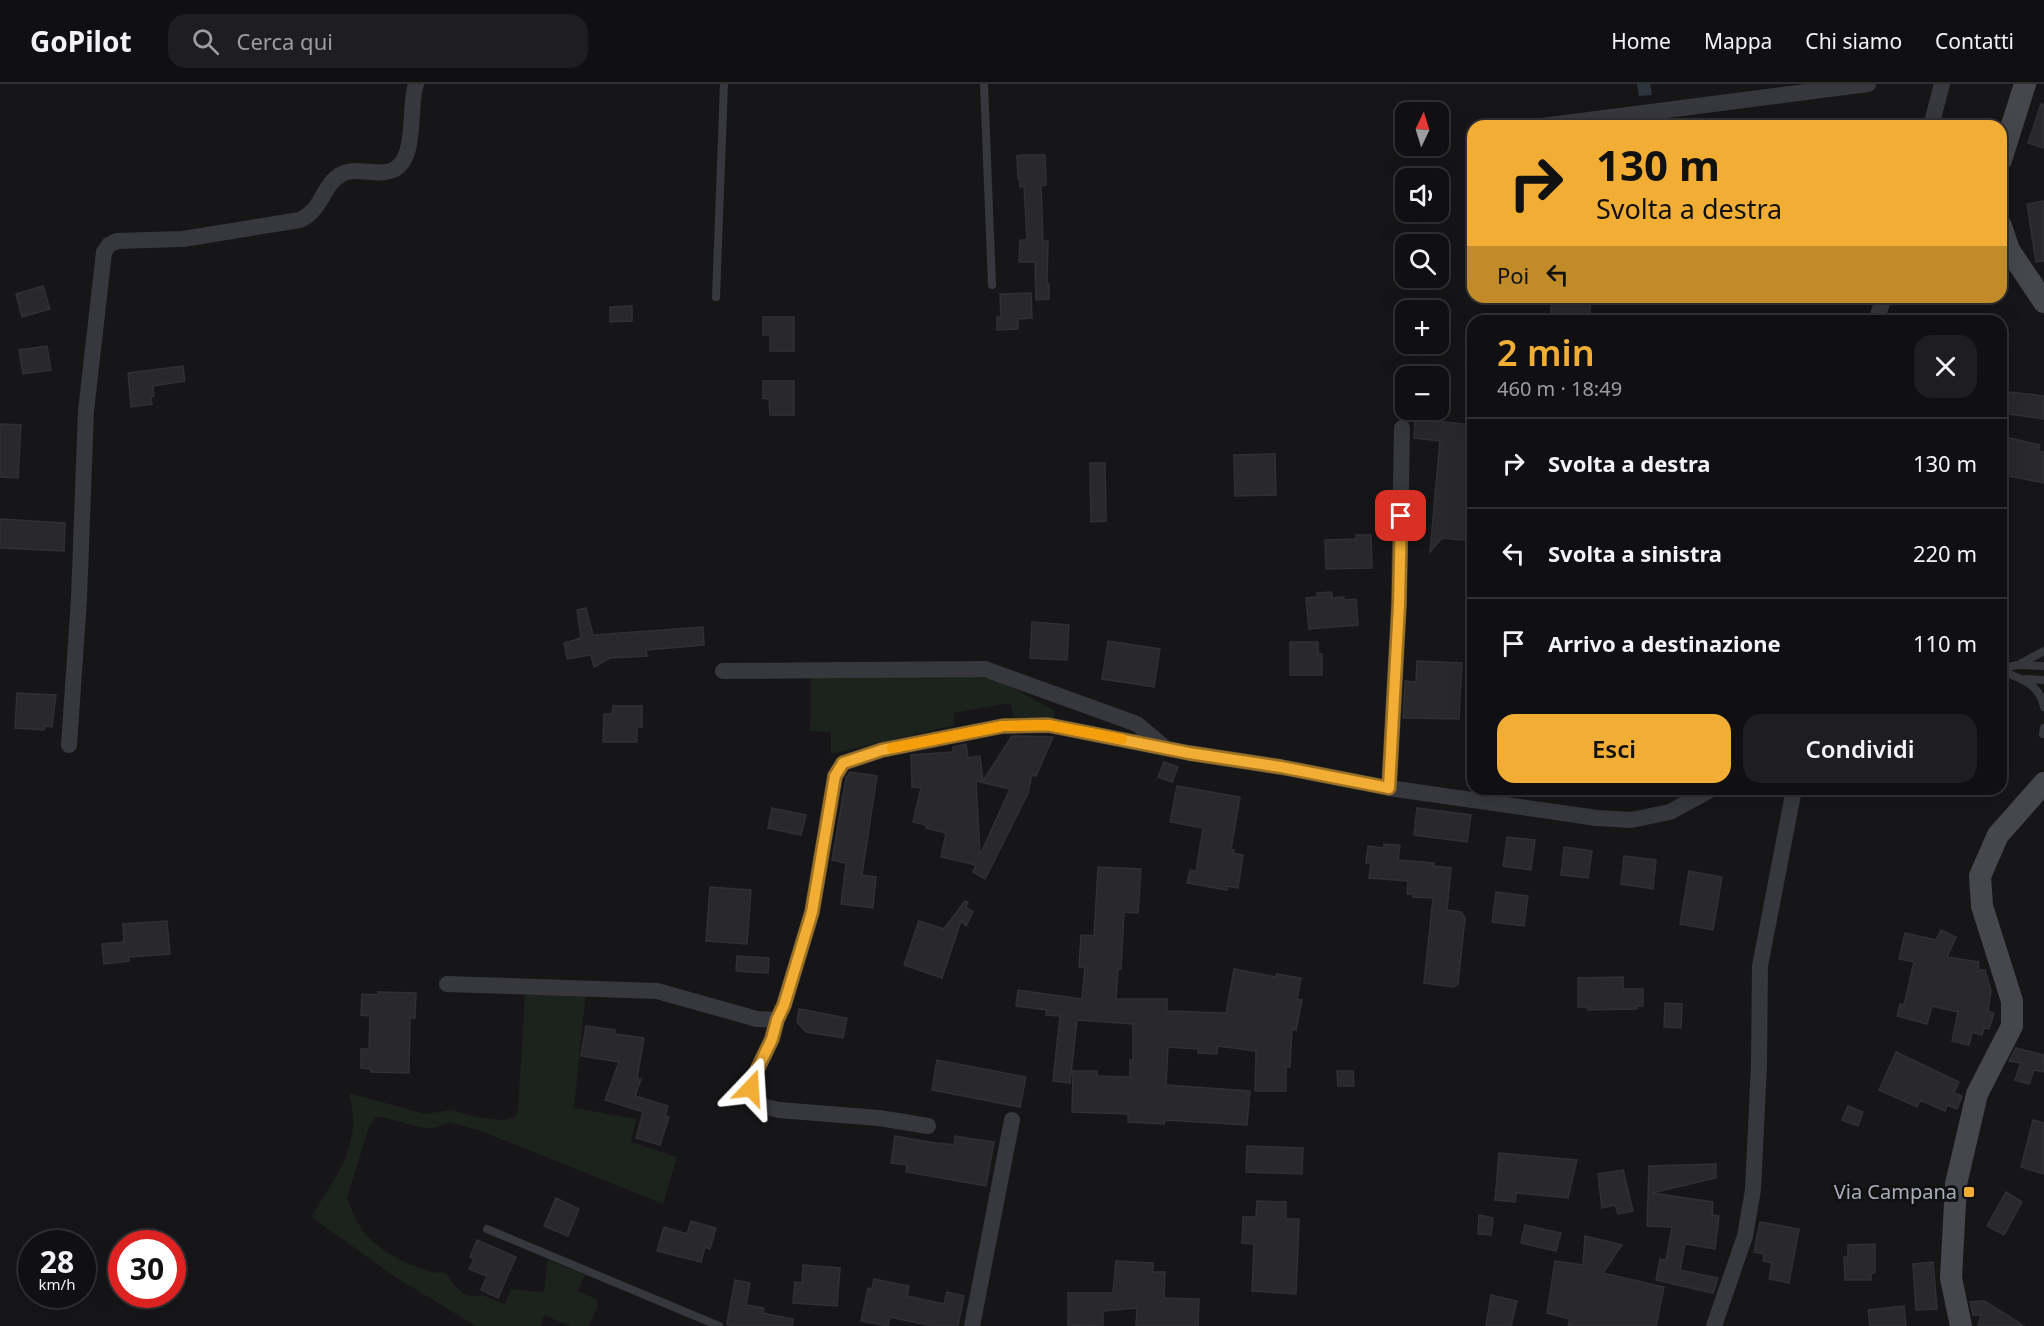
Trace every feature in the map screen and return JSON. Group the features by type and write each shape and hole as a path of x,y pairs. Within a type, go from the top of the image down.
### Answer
{"main road":[{"path":"2007,141 2025,84"},
{"path":"2007,244 2044,302"},
{"path":"1961,1326 1951,1278 1956,1184 1977,1094 2012,1026 2012,1001 1982,906 1980,876 1998,835 2044,783"}],"street":[{"path":"69,745 79,599 86,411 104,252 109,245 117,241 183,239 300,220 310,215 324,197 329,185 344,173 386,171 401,164 407,155 410,141 416,84"},
{"path":"1589,120 1868,84"},
{"path":"1933,120 1942,84"},
{"path":"1389,788 1399,605 1402,428"},
{"path":"723,671 985,669 1137,724 1166,748"},
{"path":"928,1126 879,1118 778,1110 753,1101 751,1088 755,1074 772,1039 784,1005 812,912 835,776 843,763 882,750 1003,726 1048,725 1389,788 1586,817 1631,820 1670,812 1701,795"},
{"path":"1714,1326 1745,1236 1753,1190 1759,1065 1760,966 1793,795"},
{"path":"447,984 657,991 757,1019 777,1020"},
{"path":"972,1326 1012,1120"}],"lane":[{"path":"716,297 724,84"},
{"path":"984,84 992,285"},
{"path":"2007,668 2018,665 2044,651"},
{"path":"2018,665 2044,666"},
{"path":"2007,672 2035,687 2043,700 2044,707"},
{"path":"2020,678 2044,680"},
{"path":"2043,734 2044,728"},
{"path":"487,1229 719,1326"}],"shaded area":[{"path":"1637,84 1650,84 1652,95 1639,96"},
{"path":"811,675 941,675 989,678 1005,683 1055,711 1054,718 1014,717 1010,703 953,713 955,725 831,754 831,732 810,731"},
{"path":"586,991 574,1108 636,1119 631,1142 677,1157 663,1204 481,1131 449,1122 431,1128 376,1117 369,1127 347,1198 361,1228 377,1244 411,1265 445,1273 464,1294 482,1295 505,1304 511,1289 542,1292 548,1260 585,1275 577,1291 596,1299 598,1305 589,1326 570,1326 544,1315 541,1326 476,1326 397,1278 311,1217 338,1173 350,1144 353,1129 349,1093 425,1114 451,1110 476,1117 503,1120 515,1117 518,1111 525,992"}],"building":[{"path":"2041,104 2044,105 2044,148 2028,143"},
{"path":"1045,155 1046,185 1041,186 1043,241 1048,241 1049,299 1036,300 1035,262 1019,262 1020,240 1027,240 1024,186 1020,187 1020,179 1018,179 1017,156"},
{"path":"2044,201 2044,261 2036,262 2027,204"},
{"path":"43,286 50,309 22,317 16,294"},
{"path":"1031,293 1032,318 1018,319 1018,329 997,330 997,317 1001,317 1000,294"},
{"path":"1552,303 1590,303 1590,315 1550,315"},
{"path":"632,306 632,321 610,322 610,307"},
{"path":"763,317 794,317 794,351 770,351 770,335 763,335"},
{"path":"47,346 51,370 23,374 19,350"},
{"path":"183,366 185,381 153,386 152,404 131,407 128,373"},
{"path":"763,381 794,381 794,415 770,415 769,399 763,398"},
{"path":"2007,392 2044,396 2044,419 2007,414"},
{"path":"1415,420 1467,424 1467,540 1442,538 1430,552 1440,441 1414,438"},
{"path":"0,424 21,425 18,478 0,477"},
{"path":"2007,437 2040,445 2038,451 2044,452 2044,483 2007,476"},
{"path":"1275,454 1276,495 1235,496 1234,455"},
{"path":"1090,463 1105,463 1106,521 1091,522"},
{"path":"0,519 65,523 64,551 0,548"},
{"path":"1356,535 1371,535 1372,568 1326,569 1325,540 1356,539"},
{"path":"1332,592 1332,598 1356,599 1358,625 1309,629 1306,598 1317,597 1317,593"},
{"path":"586,608 593,635 703,627 704,645 646,650 647,656 610,658 594,667 591,655 567,659 564,643 581,638 577,610"},
{"path":"1032,622 1069,625 1067,660 1030,658"},
{"path":"1108,641 1160,649 1154,687 1102,679"},
{"path":"1290,642 1318,642 1318,654 1322,654 1322,675 1290,675"},
{"path":"1417,661 1462,663 1459,719 1403,718 1405,681 1416,682"},
{"path":"17,693 56,695 52,727 45,726 44,730 15,728"},
{"path":"613,706 642,706 642,727 637,727 637,742 603,742 604,714 612,714"},
{"path":"1012,736 1053,737 1036,776 1032,775 1028,793 985,879 973,872 976,865 941,857 946,833 913,822 921,788 912,787 911,755 953,752 953,747 966,744 968,758 980,756 983,781","holes":["976,781 1010,789 980,855"]},
{"path":"1164,762 1178,767 1172,782 1158,777"},
{"path":"850,772 877,776 862,875 876,877 873,908 841,904 846,863 832,860 846,778"},
{"path":"1177,786 1240,797 1231,849 1234,850 1233,853 1243,855 1238,888 1227,886 1227,890 1187,883 1190,870 1196,871 1203,828 1170,822"},
{"path":"772,808 806,815 801,835 768,828"},
{"path":"1417,808 1471,815 1467,842 1414,835"},
{"path":"1507,837 1535,840 1531,870 1503,866"},
{"path":"1384,844 1400,845 1398,860 1434,863 1433,866 1451,868 1447,910 1461,912 1465,918 1458,984 1453,987 1424,983 1433,898 1413,897 1413,894 1407,894 1408,881 1369,878 1371,863 1366,863 1368,846 1384,848"},
{"path":"1564,847 1592,851 1588,878 1561,875"},
{"path":"1624,856 1656,860 1653,889 1621,884"},
{"path":"1098,867 1141,869 1138,913 1124,912 1121,969 1118,969 1116,999 1167,999 1167,1011 1226,1013 1234,969 1276,977 1276,974 1301,978 1297,999 1302,1000 1296,1030 1292,1029 1290,1067 1286,1067 1286,1091 1255,1091 1256,1051 1218,1046 1217,1054 1198,1053 1198,1049 1168,1047 1166,1085 1250,1091 1247,1125 1165,1120 1164,1124 1128,1122 1128,1114 1072,1112 1073,1071 1097,1071 1097,1076 1130,1077 1130,1060 1133,1060 1133,1024 1077,1020 1070,1083 1053,1081 1060,1016 1046,1015 1047,1010 1016,1006 1018,990 1082,999 1085,967 1079,967 1081,935 1094,936"},
{"path":"1689,871 1722,877 1713,930 1680,924"},
{"path":"710,887 751,890 747,944 706,941"},
{"path":"1496,892 1528,896 1524,926 1492,922"},
{"path":"965,901 968,902 966,907 973,912 966,926 961,921 942,978 904,965 919,921 944,929"},
{"path":"167,921 170,954 129,957 129,961 104,964 102,944 124,942 123,924"},
{"path":"1941,930 1956,937 1947,957 1979,962 1978,970 1985,970 1991,991 1988,1011 1994,1013 1989,1029 1984,1028 1982,1035 1972,1032 1969,1045 1952,1041 1958,1012 1932,1006 1927,1024 1897,1016 1900,1004 1904,1005 1914,962 1899,959 1905,933 1936,940"},
{"path":"737,956 769,958 768,973 736,971"},
{"path":"1623,977 1623,989 1643,989 1643,1006 1637,1006 1637,1009 1588,1010 1588,1007 1578,1007 1578,978"},
{"path":"378,992 416,993 415,1018 410,1018 409,1073 371,1072 371,1069 361,1068 361,1049 369,1049 370,1016 361,1015 362,994 378,995"},
{"path":"1665,1003 1682,1004 1681,1028 1664,1027"},
{"path":"799,1009 847,1018 843,1038 806,1032 797,1022"},
{"path":"586,1026 615,1030 615,1034 644,1038 637,1078 641,1079 635,1096 668,1106 665,1116 669,1117 660,1145 636,1138 643,1112 605,1100 619,1062 581,1056"},
{"path":"2016,1048 2044,1055 2044,1072 2034,1070 2029,1084 2015,1080 2021,1063 2009,1061"},
{"path":"1896,1052 1959,1082 1954,1093 1962,1096 1957,1109 1947,1105 1945,1111 1920,1100 1917,1107 1879,1090"},
{"path":"937,1060 1026,1077 1020,1107 932,1090"},
{"path":"1337,1071 1353,1071 1354,1086 1338,1086"},
{"path":"1848,1106 1863,1112 1858,1126 1842,1120"},
{"path":"2033,1120 2044,1123 2044,1174 2021,1167"},
{"path":"895,1136 954,1145 955,1136 994,1142 986,1186 906,1172 907,1165 891,1163"},
{"path":"1247,1146 1303,1148 1302,1174 1246,1172"},
{"path":"1499,1153 1577,1160 1568,1198 1516,1193 1515,1202 1495,1200"},
{"path":"1716,1164 1716,1178 1652,1193 1713,1202 1712,1215 1719,1216 1715,1249 1685,1244 1680,1270 1718,1278 1713,1293 1656,1280 1660,1259 1666,1260 1672,1227 1647,1226 1649,1166"},
{"path":"1623,1170 1633,1211 1618,1214 1615,1205 1602,1208 1598,1174"},
{"path":"2006,1192 2022,1202 2004,1235 1987,1226"},
{"path":"556,1198 579,1209 568,1236 544,1226"},
{"path":"1257,1201 1286,1202 1286,1219 1299,1219 1296,1294 1252,1291 1254,1244 1242,1243 1243,1217 1256,1217"},
{"path":"1479,1215 1493,1218 1491,1235 1478,1234"},
{"path":"691,1221 716,1228 710,1249 705,1247 701,1262 657,1251 664,1227 687,1234"},
{"path":"1760,1222 1799,1229 1789,1283 1769,1279 1772,1263 1763,1261 1764,1254 1754,1252"},
{"path":"1525,1225 1561,1233 1556,1251 1521,1243"},
{"path":"1585,1236 1622,1245 1603,1273 1664,1287 1656,1326 1568,1326 1570,1319 1547,1313 1555,1261 1583,1265"},
{"path":"477,1240 516,1257 498,1298 481,1290 487,1276 469,1269 474,1259 470,1257"},
{"path":"1875,1244 1875,1272 1871,1274 1871,1280 1845,1280 1844,1257 1848,1257 1848,1245"},
{"path":"1116,1261 1153,1263 1153,1272 1165,1272 1164,1298 1199,1299 1198,1326 1136,1326 1137,1308 1103,1311 1103,1326 1068,1325 1068,1293 1113,1293"},
{"path":"1933,1262 1937,1309 1916,1310 1913,1264"},
{"path":"803,1265 840,1268 837,1306 793,1303 795,1282 802,1283"},
{"path":"874,1279 909,1286 907,1296 944,1304 947,1292 964,1296 958,1326 932,1326 890,1317 888,1326 861,1321 868,1288 872,1289"},
{"path":"735,1280 750,1283 746,1305 764,1308 763,1313 793,1319 792,1326 731,1326 727,1324"},
{"path":"1491,1295 1517,1301 1511,1326 1486,1326"},
{"path":"1984,1301 2024,1326 1978,1326 1981,1315 1973,1315 1970,1302"},
{"path":"1904,1306 1906,1326 1870,1326 1868,1310"}],"slow traffic":[{"path":"892,748 1003,726 1048,725 1122,739"}],"place":[{"name":"Via Campana","path":"1969,1192"}],"route":[{"path":"751,1088 784,1005 812,912 835,776 843,763 882,750 1003,726 1048,725 1189,753 1281,767 1389,788 1399,605 1401,516"}]}
